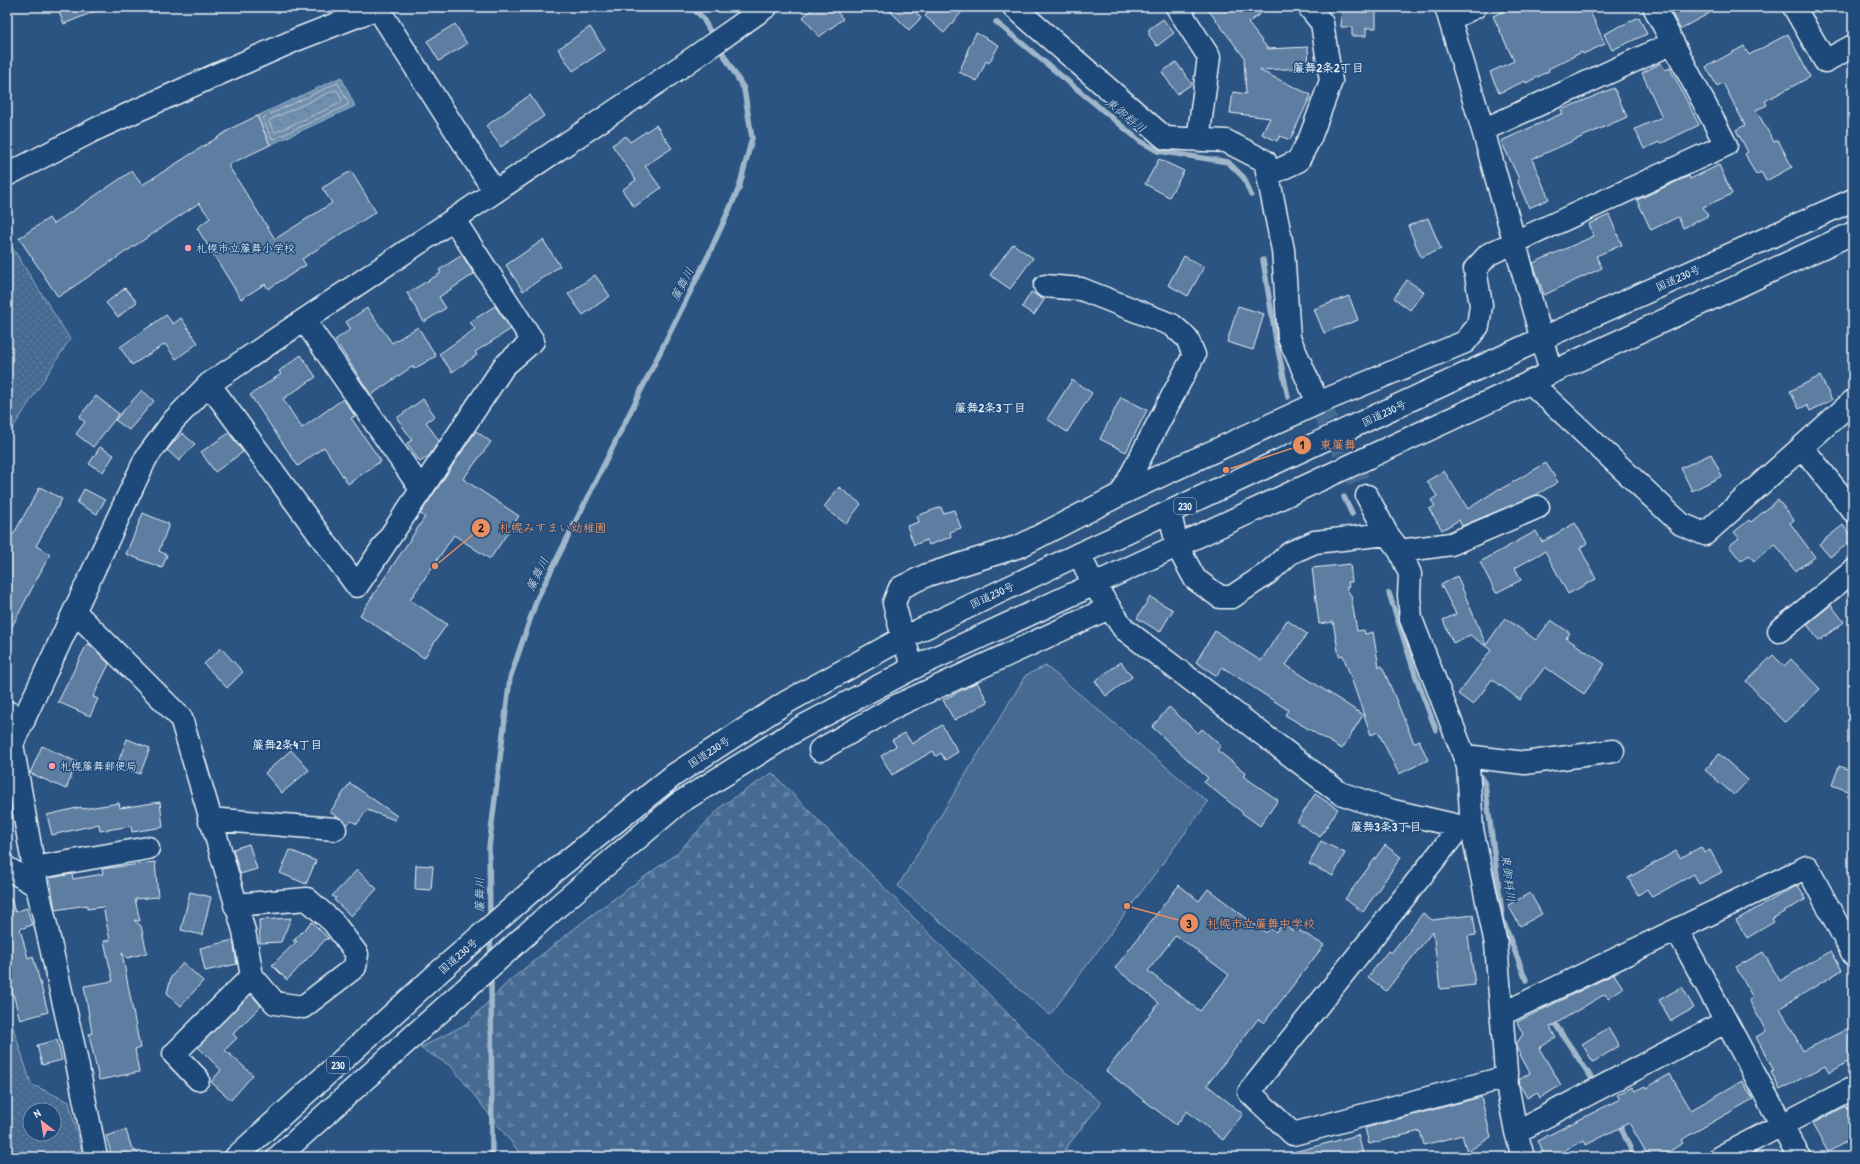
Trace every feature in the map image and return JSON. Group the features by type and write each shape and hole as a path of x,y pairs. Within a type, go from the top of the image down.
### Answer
{"main road":[{"path":"7,175 98,128 298,39 378,7 495,192"},
{"path":"1014,7 1166,138 1226,141 1265,161 1283,250 1289,338 1318,403"},
{"path":"1177,7 1209,57 1198,140"},
{"path":"1268,175 1298,161 1310,138 1331,81 1322,23 1309,7"},
{"path":"1475,7 1448,13 1483,130 1551,372"},
{"path":"913,668 894,603 900,588 927,575 1020,546 1120,494 1318,403 1465,342 1478,326 1480,305 1475,269 1489,254 1514,244 1726,145 1654,7"},
{"path":"1794,7 1825,61 1853,46"},
{"path":"96,1157 10,750 15,716 75,612 146,458 174,420 209,384 682,66 759,12"},
{"path":"1483,130 1673,43"},
{"name":"国道230号","path":"236,1157 439,972 552,873 674,775 785,703 903,638 1079,554 1170,513 1541,339 1853,200"},
{"path":"209,384 357,586 504,366 533,341 454,220"},
{"name":"230","path":"278,1157 558,906 679,803 800,728 913,668 1551,372 1853,234"},
{"path":"1045,286 1081,289 1172,324 1187,338 1194,355 1120,494"},
{"path":"304,320 422,489"},
{"path":"1530,382 1681,524 1705,534 1853,401"},
{"path":"1802,447 1853,511"},
{"path":"1367,496 1387,534 1400,551 1410,574 1409,595 1411,619 1468,766 1466,827 1496,944 1507,1077 1516,1132 1523,1157"},
{"path":"1400,551 1451,544 1538,507"},
{"path":"1170,513 1177,546 1195,579 1220,597 1232,597 1268,573 1290,553 1315,542 1387,534"},
{"path":"1079,554 1094,585 1124,629 1340,793 1393,811 1466,827"},
{"path":"1779,630 1853,571"},
{"path":"820,750 896,706 1109,608"},
{"path":"75,612 181,718 209,819 235,905 244,932 252,976 275,1003 303,1007 355,967 357,954 333,922 307,899 235,905"},
{"path":"1465,756 1525,763 1613,751"},
{"path":"209,819 335,829"},
{"path":"1466,827 1249,1092 1293,1134 1507,1077"},
{"path":"7,868 36,877 148,848"},
{"path":"1502,1014 1807,867 1853,954"},
{"path":"1677,930 1725,1022 1799,1157"},
{"path":"198,1078 174,1054 252,976"},
{"path":"1516,1132 1725,1022"},
{"path":"1720,1157 1853,1088"}],"path":[{"path":"7,8 13,7"}],"green space":[{"path":"7,239 70,339 7,437"},
{"path":"1046,666 1208,802 1050,1015 898,886 1026,675"},
{"path":"772,773 1063,1070 1101,1103 1059,1157 523,1157 451,1066 420,1048 466,1024 510,980 589,917 676,854 723,805"},
{"path":"7,1008 31,1084 69,1102 83,1157 7,1157"}],"water":[{"path":"341,77 355,106 270,145 257,116"}],"building":[{"path":"57,7 103,7 103,8 64,24"},
{"path":"815,7 833,7 843,19 819,37 803,17"},
{"path":"886,7 911,7 921,18 909,30"},
{"path":"933,7 966,7 944,33 925,16"},
{"path":"1206,7 1269,7 1248,23 1268,49 1308,47 1309,68 1259,70 1311,95 1290,140 1280,136 1277,141 1262,134 1270,118 1230,113 1233,92 1246,94 1244,57"},
{"path":"1342,7 1376,7 1376,28 1366,28 1366,36 1352,36 1352,27 1341,27"},
{"path":"1512,7 1588,7 1605,44 1583,54 1582,52 1548,69 1549,71 1526,83 1525,81 1499,93 1490,72 1514,61 1493,16"},
{"path":"1669,7 1721,7 1680,29"},
{"path":"1639,17 1647,34 1612,50 1604,34"},
{"path":"1163,19 1174,33 1157,46 1149,35 1149,29"},
{"path":"455,24 467,44 439,61 427,41"},
{"path":"590,27 605,50 573,71 558,49"},
{"path":"976,33 999,45 989,63 986,61 977,81 959,72"},
{"path":"1788,34 1810,77 1765,101 1767,105 1756,110 1774,142 1778,140 1792,167 1766,181 1761,172 1756,175 1745,154 1748,152 1736,130 1745,125 1723,83 1717,86 1706,67 1744,46 1749,55"},
{"path":"1176,62 1192,84 1177,94 1162,72"},
{"path":"1661,63 1665,70 1670,68 1699,125 1660,144 1659,142 1644,149 1635,129 1662,117 1642,73"},
{"path":"1614,88 1627,117 1532,159 1549,199 1529,208 1517,180 1519,179 1501,141 1563,113 1561,110"},
{"path":"530,95 544,116 501,147 486,126"},
{"path":"257,116 270,145 228,165 275,239 332,203 322,188 351,171 376,212 302,259 306,265 268,289 265,284 241,299 197,228 210,218 199,203 58,297 19,238 49,218 53,224 132,171 142,185 234,127"},
{"path":"656,125 672,148 645,166 661,188 634,207 622,190 636,180 612,145 626,136 630,142"},
{"path":"1159,159 1184,171 1169,197 1145,184"},
{"path":"1719,165 1732,194 1703,207 1708,216 1683,228 1678,217 1651,230 1637,200 1689,176 1690,179"},
{"path":"1609,215 1622,245 1596,256 1602,268 1544,295 1533,263 1594,236 1589,224"},
{"path":"1428,218 1441,249 1421,257 1408,226"},
{"path":"543,240 560,266 523,291 506,265"},
{"path":"1013,244 1033,258 1010,289 990,275"},
{"path":"462,255 474,274 439,297 446,308 424,322 407,293 441,273 439,270"},
{"path":"1184,256 1204,267 1188,296 1168,285"},
{"path":"595,275 610,296 583,315 568,294"},
{"path":"1407,280 1424,292 1410,310 1394,298"},
{"path":"125,288 137,302 118,317 106,303"},
{"path":"1031,292 1044,300 1034,315 1022,307"},
{"path":"1349,296 1358,320 1324,333 1314,309"},
{"path":"495,306 511,329 475,352 477,355 452,372 439,354 475,329 470,322"},
{"path":"1238,306 1264,314 1253,350 1227,342"},
{"path":"367,308 392,343 418,327 436,356 414,369 413,366 371,395 335,340 351,329 346,322"},
{"path":"166,315 173,324 181,318 198,343 176,359 165,344 132,365 120,347"},
{"path":"301,355 316,377 283,399 302,428 343,399 355,416 351,418 381,461 348,484 324,447 298,466 250,395 281,374 279,371"},
{"path":"1820,376 1832,400 1810,411 1807,405 1799,409 1790,391"},
{"path":"1072,380 1092,393 1067,432 1047,419"},
{"path":"142,390 154,401 129,430 115,420"},
{"path":"96,396 119,414 93,447 76,434 85,422 79,417"},
{"path":"1121,397 1147,410 1126,452 1100,439"},
{"path":"423,399 435,416 426,422 439,441 429,456 420,462 407,443 412,440 397,418"},
{"path":"476,431 491,442 463,479 519,516 490,559 454,535 410,600 447,624 424,658 360,615 425,517 420,514"},
{"path":"182,433 195,444 179,461 167,450"},
{"path":"229,433 243,452 215,472 201,452"},
{"path":"100,447 114,455 103,472 89,464"},
{"path":"1711,454 1722,476 1692,491 1681,468"},
{"path":"1546,463 1558,482 1536,495 1462,526 1459,520 1442,530 1429,509 1435,506 1431,500 1437,496 1427,481 1444,471 1468,509 1500,488 1501,489"},
{"path":"40,487 62,499 36,546 50,554 7,636 7,532 13,535"},
{"path":"839,487 861,504 846,524 824,507"},
{"path":"84,489 105,500 97,514 77,503"},
{"path":"1778,500 1794,520 1790,523 1815,557 1795,571 1775,544 1754,561 1749,555 1741,561 1729,546 1739,538 1734,532 1749,520 1751,522"},
{"path":"941,507 943,513 954,510 961,528 950,532 951,537 929,545 927,540 914,545 907,526 919,522 917,516"},
{"path":"143,513 169,524 159,551 167,555 162,568 126,554"},
{"path":"1575,523 1587,543 1580,548 1596,579 1568,594 1545,551 1515,568 1521,580 1496,593 1480,562 1536,531 1542,542"},
{"path":"1843,525 1853,540 1830,557 1819,544"},
{"path":"1350,564 1352,582 1348,582 1349,587 1346,588 1351,596 1357,631 1364,630 1365,634 1373,632 1379,667 1382,666 1414,743 1419,740 1428,760 1399,774 1378,732 1371,735 1343,655 1339,656 1333,622 1319,624 1312,568"},
{"path":"1457,576 1486,645 1505,618 1536,640 1551,620 1570,633 1566,638 1605,664 1584,694 1545,667 1520,700 1492,679 1473,705 1458,694 1491,650 1470,635 1453,643 1443,620 1456,614 1441,585"},
{"path":"1150,597 1173,610 1160,632 1137,618"},
{"path":"1831,605 1844,622 1819,641 1807,624"},
{"path":"1287,620 1307,634 1286,665 1363,715 1342,749 1285,715 1288,710 1222,667 1217,676 1196,662 1215,631 1261,661"},
{"path":"87,644 92,646 109,664 93,697 98,699 90,716 58,702"},
{"path":"221,648 243,672 227,688 204,664"},
{"path":"1773,655 1784,666 1791,659 1820,689 1785,722 1746,681"},
{"path":"1121,662 1132,677 1106,696 1095,681"},
{"path":"977,682 988,702 954,720 943,700"},
{"path":"1169,707 1198,733 1202,729 1221,746 1217,750 1246,773 1243,776 1278,800 1260,826 1204,782 1208,778 1152,727"},
{"path":"942,725 958,752 945,760 941,753 936,756 933,751 892,775 881,756 896,746 892,740 905,733 912,744"},
{"path":"127,739 150,748 140,774 117,765"},
{"path":"42,746 77,762 66,789 30,773"},
{"path":"291,750 309,770 282,793 265,773"},
{"path":"1719,754 1748,780 1734,795 1705,770"},
{"path":"1839,766 1853,771 1853,793 1832,785"},
{"path":"350,783 397,816 395,820 367,810 357,824 351,821 348,824 330,812"},
{"path":"1315,794 1338,809 1320,837 1297,822"},
{"path":"160,802 163,827 132,832 131,826 100,831 99,824 52,835 47,815 81,807 82,809 119,803 120,808"},
{"path":"1321,841 1345,853 1333,876 1309,864"},
{"path":"249,844 257,869 240,874 233,849"},
{"path":"1385,845 1401,857 1363,912 1345,899"},
{"path":"1701,847 1704,853 1710,850 1722,872 1699,884 1694,874 1652,897 1647,889 1638,895 1628,878 1676,851 1680,858"},
{"path":"290,850 316,861 306,884 280,873"},
{"path":"155,862 158,897 135,899 140,921 134,920 141,926 147,953 127,958 122,953 140,1048 135,1049 139,1072 99,1080 89,1034 92,1033 84,986 113,981 104,941 110,940 103,907 87,909 87,905 55,910 50,878 72,874 73,879 103,874 102,869"},
{"path":"416,865 433,866 431,890 415,889"},
{"path":"357,870 377,889 351,916 334,900 336,898 332,896"},
{"path":"1179,885 1199,901 1208,889 1266,933 1270,928 1276,932 1283,923 1293,931 1295,928 1324,945 1264,1023 1258,1019 1207,1085 1243,1114 1223,1140 1187,1111 1176,1125 1106,1071 1159,1003 1115,968","holes":["1176,935 1229,975 1200,1011 1148,971"]},
{"path":"1798,885 1806,899 1772,919 1774,922 1747,938 1736,920"},
{"path":"190,892 211,897 202,935 181,930"},
{"path":"1530,893 1542,914 1520,926 1508,905"},
{"path":"11,899 15,912 27,908 32,925 20,929 28,958 33,956 48,1012 20,1020 11,986 7,987 7,900"},
{"path":"1423,913 1432,920 1473,915 1476,935 1468,936 1475,985 1440,989 1433,931 1386,991 1368,977 1388,951 1391,953"},
{"path":"291,918 281,942 260,943 259,920"},
{"path":"312,922 329,939 326,939 287,980 272,965 297,941 293,941"},
{"path":"233,940 237,964 205,971 200,948"},
{"path":"1831,951 1842,970 1780,1008 1803,1051 1853,1026 1853,1059 1829,1073 1825,1066 1780,1090 1771,1072 1774,1071 1756,1037 1766,1031 1749,1000 1753,998 1736,967 1763,952 1780,981"},
{"path":"183,963 203,981 181,1006 167,993 171,977"},
{"path":"1614,974 1623,988 1608,998 1605,994 1550,1027 1556,1038 1539,1048 1561,1085 1540,1098 1537,1092 1527,1098 1519,1080 1530,1073 1517,1049 1516,1044 1523,1034 1517,1022"},
{"path":"1682,987 1694,1008 1671,1021 1659,1000"},
{"path":"251,994 261,1006 233,1034 237,1038 225,1050 253,1075 231,1100 211,1082 221,1070 198,1047"},
{"path":"1608,1028 1619,1046 1593,1062 1582,1044"},
{"path":"57,1040 62,1060 42,1065 37,1045"},
{"path":"1670,1074 1691,1110 1742,1081 1753,1099 1681,1140 1683,1143 1660,1157 1649,1157 1629,1123 1586,1145 1584,1140 1552,1157 1546,1157 1537,1141 1620,1099 1617,1095 1632,1087 1635,1091 1645,1086 1646,1088"},
{"path":"1481,1097 1491,1137 1467,1152 1462,1135 1424,1145 1420,1131 1369,1144 1365,1128"},
{"path":"1846,1106 1853,1118 1853,1138 1828,1152 1812,1124"},
{"path":"126,1130 131,1146 141,1157 112,1157 106,1136"},
{"path":"1358,1135 1364,1157 1295,1157 1294,1152"}],"waterway":[{"name":"簾舞川","path":"691,7 702,17 714,38"},
{"name":"東御料川","path":"996,22 1140,141 1158,151 1228,162 1244,178 1251,195"},
{"name":"簾舞川","path":"490,919 489,847 510,678 537,599 709,254 739,188 752,138 744,89 718,45"},
{"name":"東御料川","path":"1263,260 1276,340 1288,397"},
{"name":"東御料川","path":"1344,497 1352,514"},
{"name":"東御料川","path":"1389,593 1416,677 1436,730"},
{"name":"東御料川","path":"1480,776 1485,784 1503,921 1526,980"},
{"name":"簾舞川","path":"490,935 491,959"},
{"name":"簾舞川","path":"491,975 492,1157"},
{"name":"東御料川","path":"1543,1006 1593,1080"},
{"name":"東御料川","path":"1618,1121 1634,1157"}],"tunnel":[{"path":"1318,403 1367,496"}],"place":[{"name":"札幌市立簾舞小学校","path":"188,248"},
{"name":"東簾舞","path":"1226,470"},
{"name":"札幌みすまい幼稚園","path":"435,566"},
{"name":"札幌簾舞郵便局","path":"52,766"},
{"name":"札幌市立簾舞中学校","path":"1127,906"}],"district":[{"name":"簾舞2条2丁目","path":"1328,67"},
{"name":"簾舞2条3丁目","path":"990,407"},
{"name":"簾舞2条4丁目","path":"287,744"},
{"name":"簾舞3条3丁目","path":"1386,826"}]}
